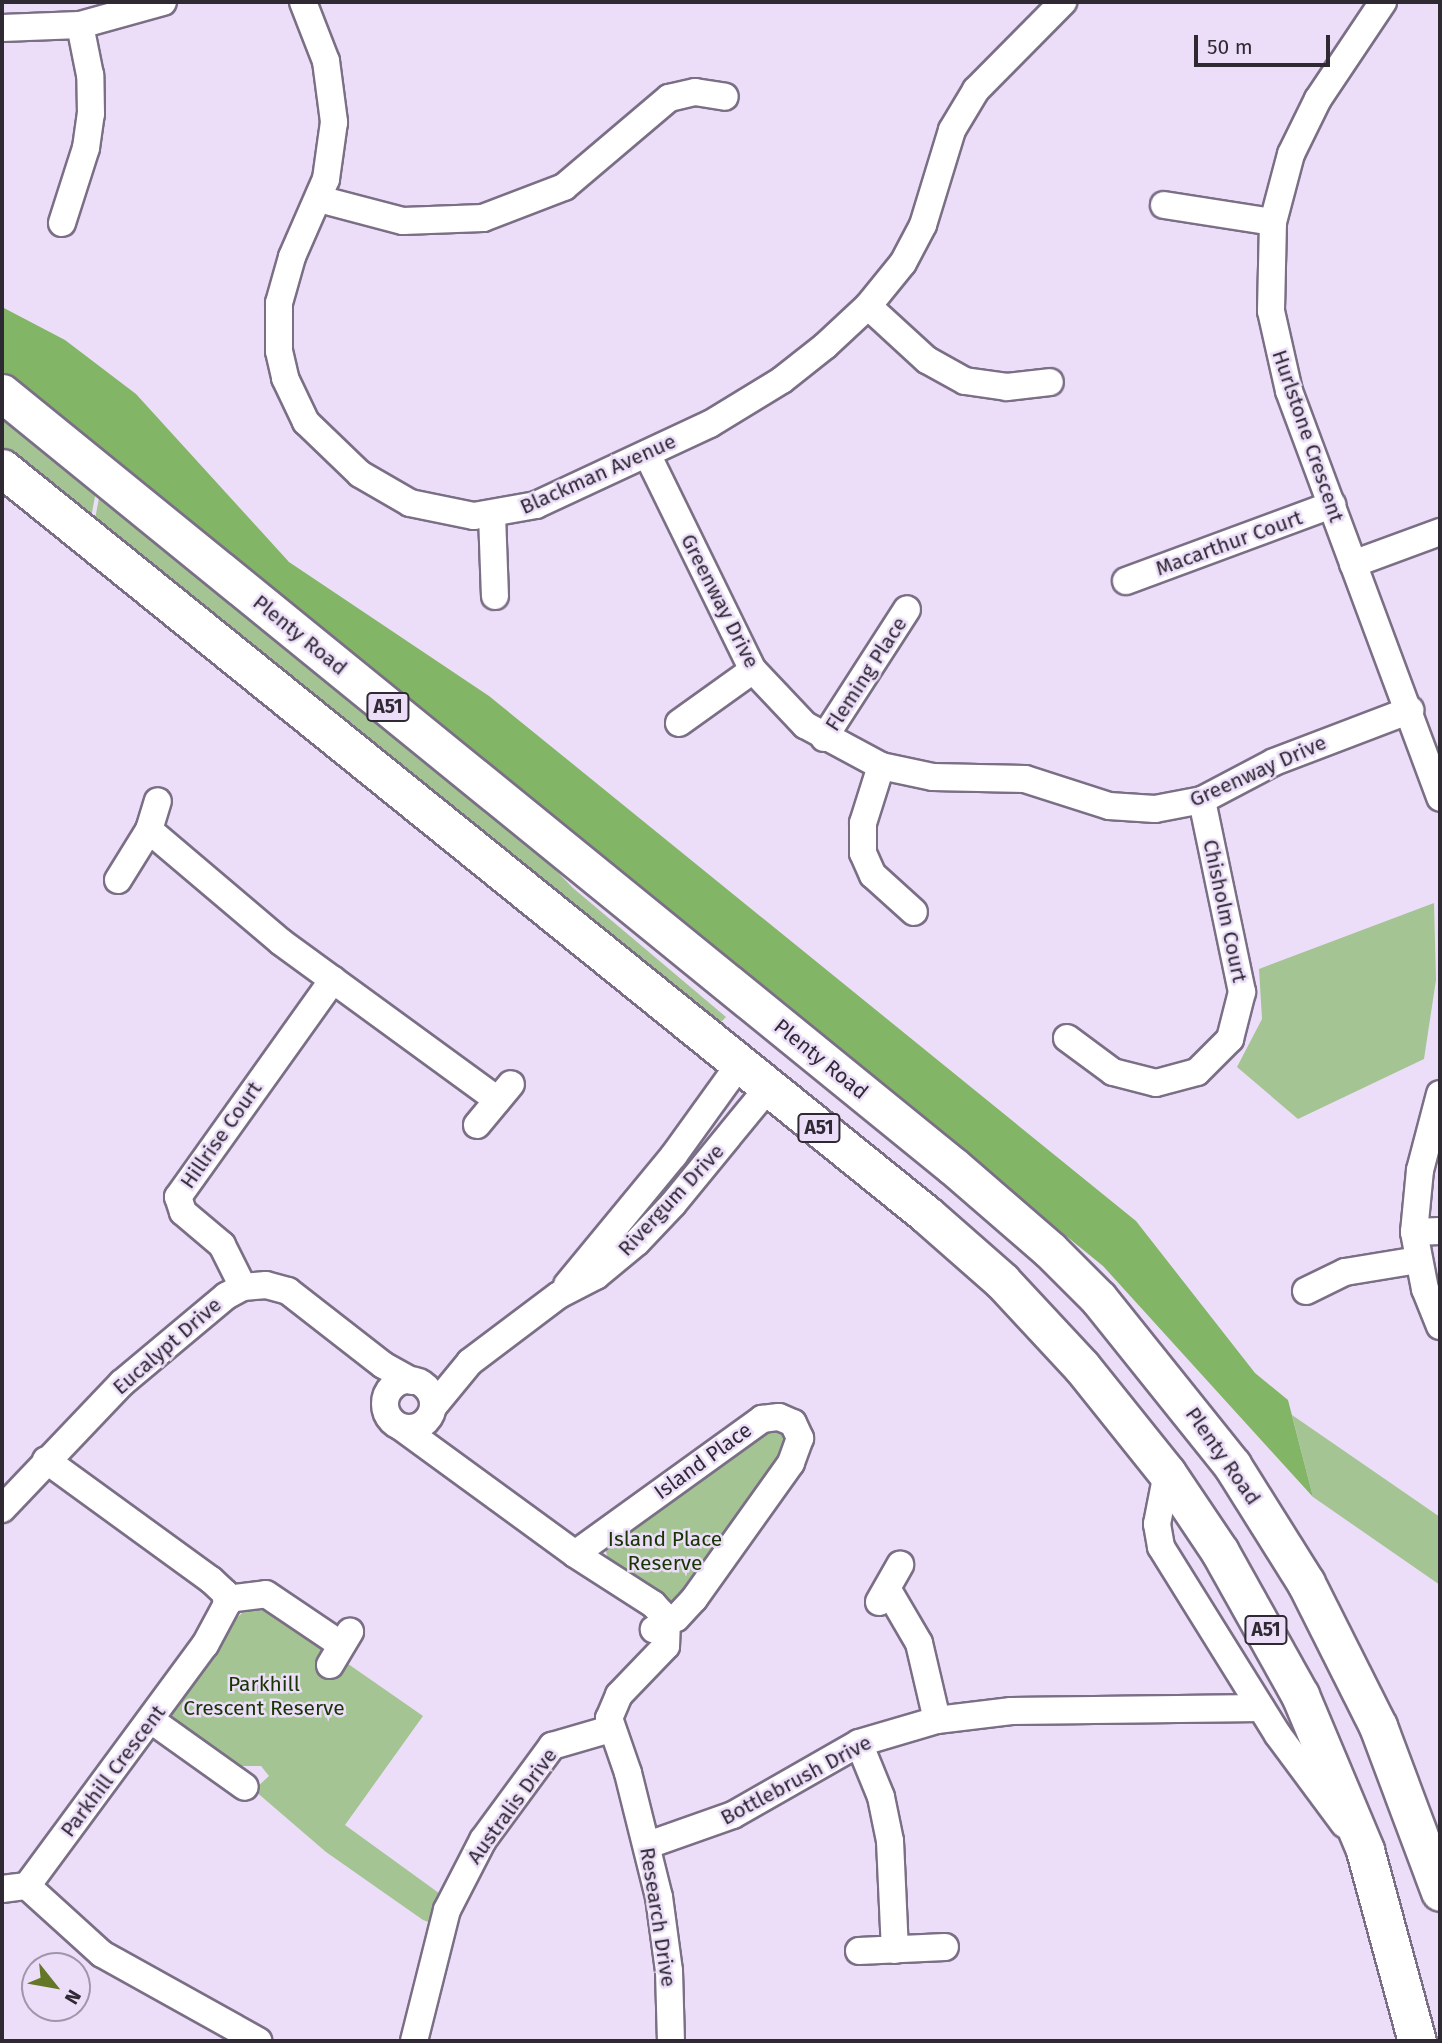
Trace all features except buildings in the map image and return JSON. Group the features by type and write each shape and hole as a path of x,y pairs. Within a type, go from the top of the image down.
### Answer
{"highway":[{"name":"Plenty Road","path":"2,393 788,1033 1050,1250 1099,1299 1189,1406 1268,1520 1342,1649 1383,1737 1440,1892"},
{"name":"A51","path":"2,468 768,1088 1002,1281 1082,1367 1167,1473 1220,1552 1271,1640 1327,1754 1365,1850 1410,2036"},
{"path":"739,1065 788,1033"},
{"path":"768,1088 788,1033"}],"street":[{"path":"2,28 80,24 163,2"},
{"name":"Blackman Avenue","path":"303,2 321,42 332,102 331,153 319,199 292,257 279,303 279,351 294,401 338,458 388,492 430,510 492,515 536,505 710,424 782,380 868,306 913,246 944,151 963,110 992,70 1063,2"},
{"name":"Hurlstone Crescent","path":"1383,2 1303,127 1281,183 1273,222 1269,283 1275,339 1353,564 1437,771 1440,798"},
{"path":"62,223 86,148 91,114 90,75 80,24"},
{"path":"319,199 403,221 484,218 564,187 669,98 695,92 725,97"},
{"path":"1164,205 1273,222"},
{"path":"868,306 927,360 965,381 1007,387 1050,382"},
{"name":"Greenway Drive","path":"648,454 753,670 787,710 824,738 881,766 933,777 1025,779 1109,806 1131,808 1202,800 1274,762 1410,710"},
{"name":"Macarthur Court","path":"1126,581 1332,505"},
{"path":"492,515 495,596"},
{"path":"1353,564 1440,532"},
{"name":"Fleming Place","path":"824,738 907,609"},
{"path":"679,723 753,670"},
{"path":"881,766 863,823 863,853 878,880 914,912"},
{"name":"Chisholm Court","path":"1067,1038 1113,1072 1156,1083 1197,1072 1230,1039 1242,992 1202,800"},
{"path":"118,880 149,830 158,801"},
{"path":"149,830 251,919 332,980 504,1092 477,1125"},
{"name":"Hillrise Court","path":"243,1287 222,1245 183,1212 178,1197 332,980"},
{"name":"Rivergum Drive","path":"559,1295 674,1155 739,1065"},
{"name":"Rivergum Drive","path":"432,1411 470,1362 559,1295 596,1276 656,1223 768,1088"},
{"path":"1440,1094 1420,1170 1427,1231 1418,1260 1440,1326"},
{"path":"1306,1291 1345,1272 1418,1260"},
{"name":"Eucalypt Drive","path":"2,1509 122,1383 226,1296 243,1287 266,1284 288,1291 393,1372 415,1382"},
{"name":"Eucalypt Drive","path":"359,1345 386,1399"},
{"name":"Rivergum Drive","path":"415,1382 470,1362"},
{"path":"451,1465 435,1444 430,1392 415,1382 393,1387 386,1399 387,1413 401,1427 451,1465 613,1581 670,1636 660,1654 614,1701 600,1731"},
{"path":"401,1427 415,1427 432,1411"},
{"name":"Island Place","path":"575,1555 744,1430 771,1416 788,1420 800,1438 796,1455 694,1599 660,1626"},
{"path":"46,1460 211,1580 227,1599 247,1593 266,1594 340,1647"},
{"path":"1167,1473 1158,1506 1158,1538 1261,1708 1365,1850"},
{"path":"900,1565 883,1597 919,1643 937,1720"},
{"name":"Parkhill Crescent","path":"15,1888 151,1720 220,1623 227,1599"},
{"path":"1196,1706 1218,1691 1233,1665"},
{"name":"Bottlebrush Drive","path":"648,1845 733,1815 859,1743 937,1720 1011,1711 1196,1706 1261,1708"},
{"path":"151,1720 249,1786"},
{"name":"Research Drive","path":"600,1731 632,1794 648,1845 669,1971 671,2041"},
{"name":"Australis Drive","path":"414,2041 447,1910 473,1855 546,1752 600,1731"},
{"path":"859,1743 888,1830 895,1950"},
{"path":"15,1888 103,1954 258,2041"},
{"path":"859,1951 945,1947"}],"green space":[{"path":"2,307 65,340 136,394 289,562 489,696 1136,1221 1255,1373 1288,1400 1313,1497 1103,1266 2,371"},
{"path":"2,413 96,491 91,518 2,446"},
{"path":"100,493 536,850 573,888 726,1017 718,1025 94,524"},
{"path":"1434,903 1436,980 1424,1059 1298,1119 1237,1067 1262,1019 1259,969"},
{"path":"1292,1415 1440,1517 1440,1585 1313,1497"},
{"name":"Island Place Reserve","path":"762,1426 780,1427 790,1442 679,1600 666,1602 609,1562 605,1548"},
{"name":"Parkhill Crescent Reserve","path":"255,1601 320,1645 324,1654 341,1659 423,1716 345,1825 443,1896 434,1924 423,1920 326,1852 254,1790 269,1776 261,1766 231,1766 171,1719 171,1712 228,1626"}]}
